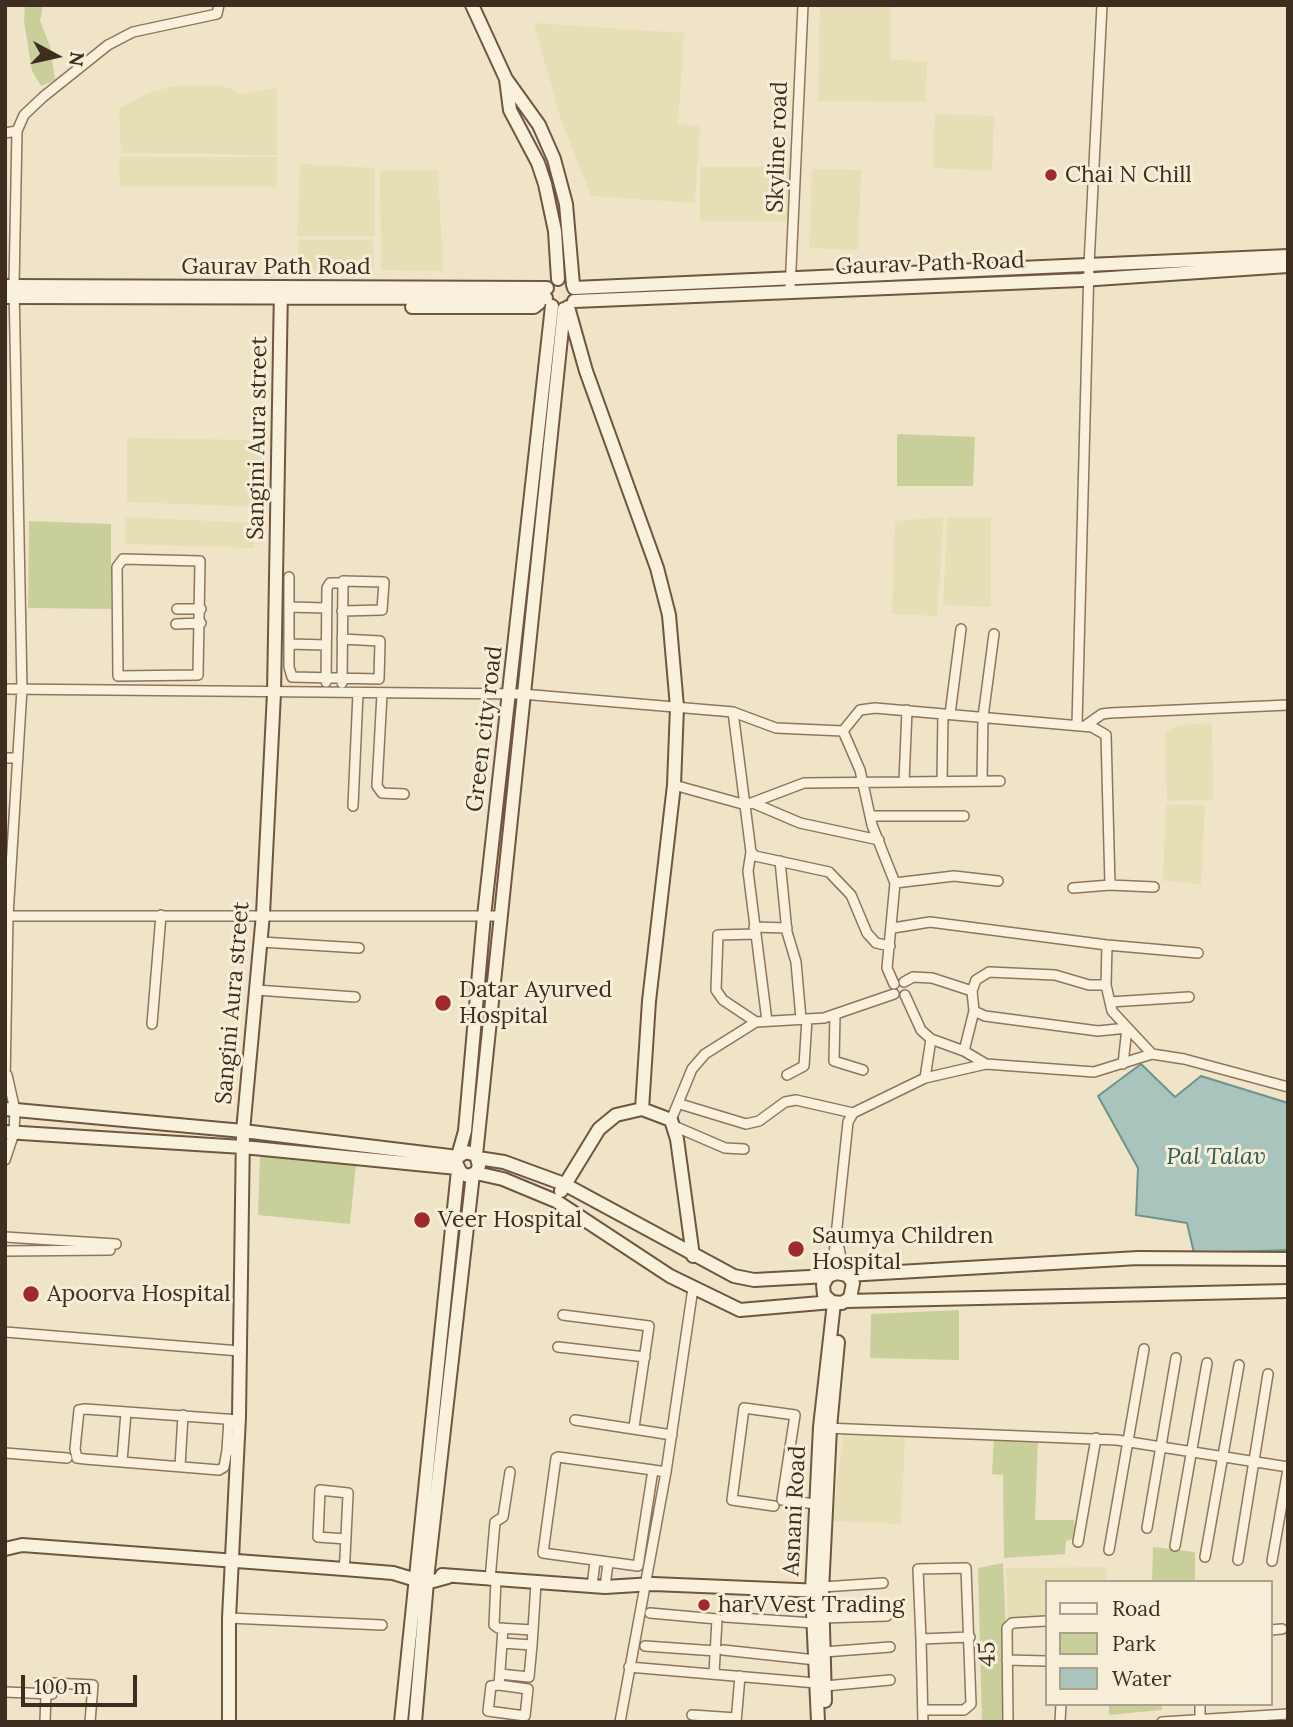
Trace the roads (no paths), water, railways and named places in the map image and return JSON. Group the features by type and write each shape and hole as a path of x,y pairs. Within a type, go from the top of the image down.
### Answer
{"street":[{"path":"5,1160 10,1132 6,1077 8,859 22,689 11,293 17,131 24,115 43,97 108,45 133,32 216,14 219,5"},
{"path":"472,5 506,79 539,125 554,159 563,192 560,298"},
{"name":"Skyline road","path":"791,283 803,5"},
{"path":"1081,726 1089,265 1102,5"},
{"path":"506,79 510,110 538,163 549,197 560,298 657,568 669,615 677,707 674,785 649,1001 642,1110"},
{"path":"5,132 17,131"},
{"path":"549,197 563,192"},
{"name":"Gaurav Path Road","path":"11,293 281,298 560,298 1089,265 1288,256"},
{"name":"Gaurav Path Road","path":"791,283 1089,279 1288,266"},
{"path":"11,293 281,298 534,307 560,298"},
{"name":"Sangini Aura street","path":"229,1722 229,1618 233,1561 232,1450 240,1351 243,1131 263,914 274,693 281,298"},
{"name":"Green city road","path":"421,1575 458,1163 465,1131 484,916 516,694 560,298"},
{"path":"199,559 201,609 200,674 118,675 119,561 199,559"},
{"path":"289,577 289,670 292,677 379,679 382,644 376,639 342,639"},
{"path":"326,693 327,585 342,583 346,579 381,580 384,584 382,610 342,611"},
{"path":"342,583 342,693"},
{"path":"289,607 326,608"},
{"path":"177,609 201,609"},
{"path":"176,624 201,623"},
{"path":"942,782 947,714 961,629"},
{"path":"982,781 983,717 994,634"},
{"path":"289,644 326,645"},
{"path":"175,676 175,691"},
{"path":"5,689 516,694 733,712 776,727 843,731"},
{"path":"353,806 358,693"},
{"path":"382,694 377,786 382,793 404,794"},
{"name":"Green city road","path":"421,1575 477,1157 516,694"},
{"path":"1081,726 1102,714 1288,705"},
{"path":"843,731 860,710 875,708 1098,729 1106,736 1110,885"},
{"path":"904,782 907,710"},
{"path":"733,712 750,804 751,852 748,871 767,1021"},
{"path":"843,731 863,782 870,816 895,883 893,928 887,968 897,986"},
{"path":"5,758 18,758"},
{"path":"750,804 804,783 1000,781"},
{"path":"674,785 750,804 800,824 879,840"},
{"path":"870,816 964,816"},
{"path":"751,852 755,856 830,872 851,895 867,933 876,943 890,946"},
{"path":"780,861 787,928 796,962 804,1019 804,1066 787,1074"},
{"path":"895,883 954,876 998,881"},
{"path":"1073,888 1110,885 1154,887"},
{"path":"152,1024 161,915"},
{"path":"8,916 499,916"},
{"path":"893,928 930,922 1107,946 1198,953"},
{"path":"756,1022 723,1000 716,990 718,935 787,928"},
{"path":"261,942 359,948"},
{"path":"1107,946 1106,985 1112,1011 1152,1054"},
{"path":"964,1051 974,1011 972,991 976,980 989,972 1055,975 1089,985 1106,985"},
{"path":"693,1256 673,1123 692,1069 705,1054 756,1022 835,1014 913,977 932,978 972,991"},
{"path":"897,986 908,988 905,995 921,1030 931,1040 964,1051 986,1064"},
{"path":"256,990 355,997"},
{"path":"1110,1002 1189,997"},
{"path":"974,1011 985,1016 1098,1031 1127,1028"},
{"path":"835,1014 834,1061 863,1070"},
{"path":"1123,1064 1127,1028"},
{"path":"925,1078 931,1040"},
{"path":"680,1104 746,1124 760,1121 785,1102 796,1100 853,1113 925,1078 986,1064 1084,1073 1152,1054 1184,1059 1288,1087"},
{"path":"10,1110 243,1131 458,1163"},
{"path":"556,1201 599,1129 616,1115 642,1110 725,1148 744,1149"},
{"path":"839,1303 823,1290 838,1275 845,1145 853,1113"},
{"path":"10,1132 458,1163"},
{"path":"458,1163 466,1152 504,1162 564,1184 693,1256 744,1278 1139,1258 1288,1258"},
{"path":"458,1163 464,1175 475,1173 503,1179 556,1201 692,1288 740,1310 839,1303 1288,1291"},
{"path":"5,1237 113,1247 5,1251"},
{"path":"838,1275 854,1288 839,1303"},
{"path":"620,1722 643,1584 666,1472 692,1288"},
{"name":"Asnani Road","path":"819,1590 816,1504 839,1303"},
{"path":"563,1315 649,1326 634,1427"},
{"path":"5,1332 240,1351"},
{"path":"558,1347 645,1357"},
{"path":"1109,1550 1144,1349"},
{"path":"1147,1528 1177,1358"},
{"path":"1175,1546 1208,1363"},
{"path":"1205,1557 1239,1365"},
{"path":"1238,1560 1268,1374"},
{"path":"774,1506 732,1500 744,1408 795,1415 782,1500 816,1504"},
{"path":"232,1450 224,1468 219,1469 77,1458 76,1423 79,1410 85,1409 234,1419"},
{"path":"122,1462 126,1412"},
{"path":"180,1466 183,1415"},
{"path":"575,1420 634,1427 671,1435"},
{"path":"825,1428 1096,1438 1288,1468 1272,1561"},
{"name":"Asnani Road","path":"825,1428 818,1620 826,1722"},
{"path":"1078,1542 1096,1438"},
{"path":"5,1453 66,1458"},
{"path":"653,1470 639,1565 595,1562 543,1553 555,1460 558,1457 653,1470 666,1472"},
{"path":"510,1472 503,1517 495,1522 494,1625 533,1630"},
{"path":"344,1569 346,1539 348,1493 320,1490 318,1537 346,1539"},
{"path":"5,1539 22,1545 598,1587 643,1584 819,1590 883,1583"},
{"path":"5,1549 22,1545"},
{"path":"595,1562 598,1587"},
{"path":"598,1587 608,1563"},
{"path":"923,1710 969,1709 970,1637 966,1568 918,1569 923,1722"},
{"path":"401,1722 421,1575"},
{"path":"415,1722 421,1575"},
{"path":"500,1674 529,1678 536,1583"},
{"path":"650,1613 714,1617 718,1622 719,1651 714,1674"},
{"path":"725,1617 818,1620 887,1616"},
{"path":"229,1618 382,1625"},
{"name":"45","path":"1008,1722 1007,1628 1012,1623 1044,1621"},
{"path":"499,1685 503,1628"},
{"path":"1272,1630 1282,1629"},
{"path":"920,1639 970,1637"},
{"path":"502,1643 532,1645"},
{"path":"645,1646 820,1656 890,1647"},
{"path":"1007,1660 1044,1661"},
{"path":"629,1667 821,1684 890,1680"},
{"path":"692,1715 736,1720 740,1676"},
{"path":"5,1692 52,1695 53,1683 93,1685 90,1722"},
{"name":"Asnani Road","path":"818,1722 821,1684"},
{"path":"499,1685 527,1689 525,1716 488,1711 491,1686 499,1685"},
{"path":"46,1694 46,1722"},
{"path":"1162,1722 1288,1714"}],"water":[{"name":"Pal Talav","path":"1141,1064 1175,1097 1201,1076 1288,1103 1288,1250 1194,1253 1187,1223 1136,1215 1138,1168 1098,1096"}],"place":[{"name":"Chai N Chill","path":"1051,175"},
{"name":"Datar Ayurved Hospital","path":"443,1003"},
{"name":"Veer Hospital","path":"422,1220"},
{"name":"Saumya Children Hospital","path":"796,1249"},
{"name":"Apoorva Hospital","path":"31,1294"},
{"name":"harVVest Trading","path":"704,1605"}]}
